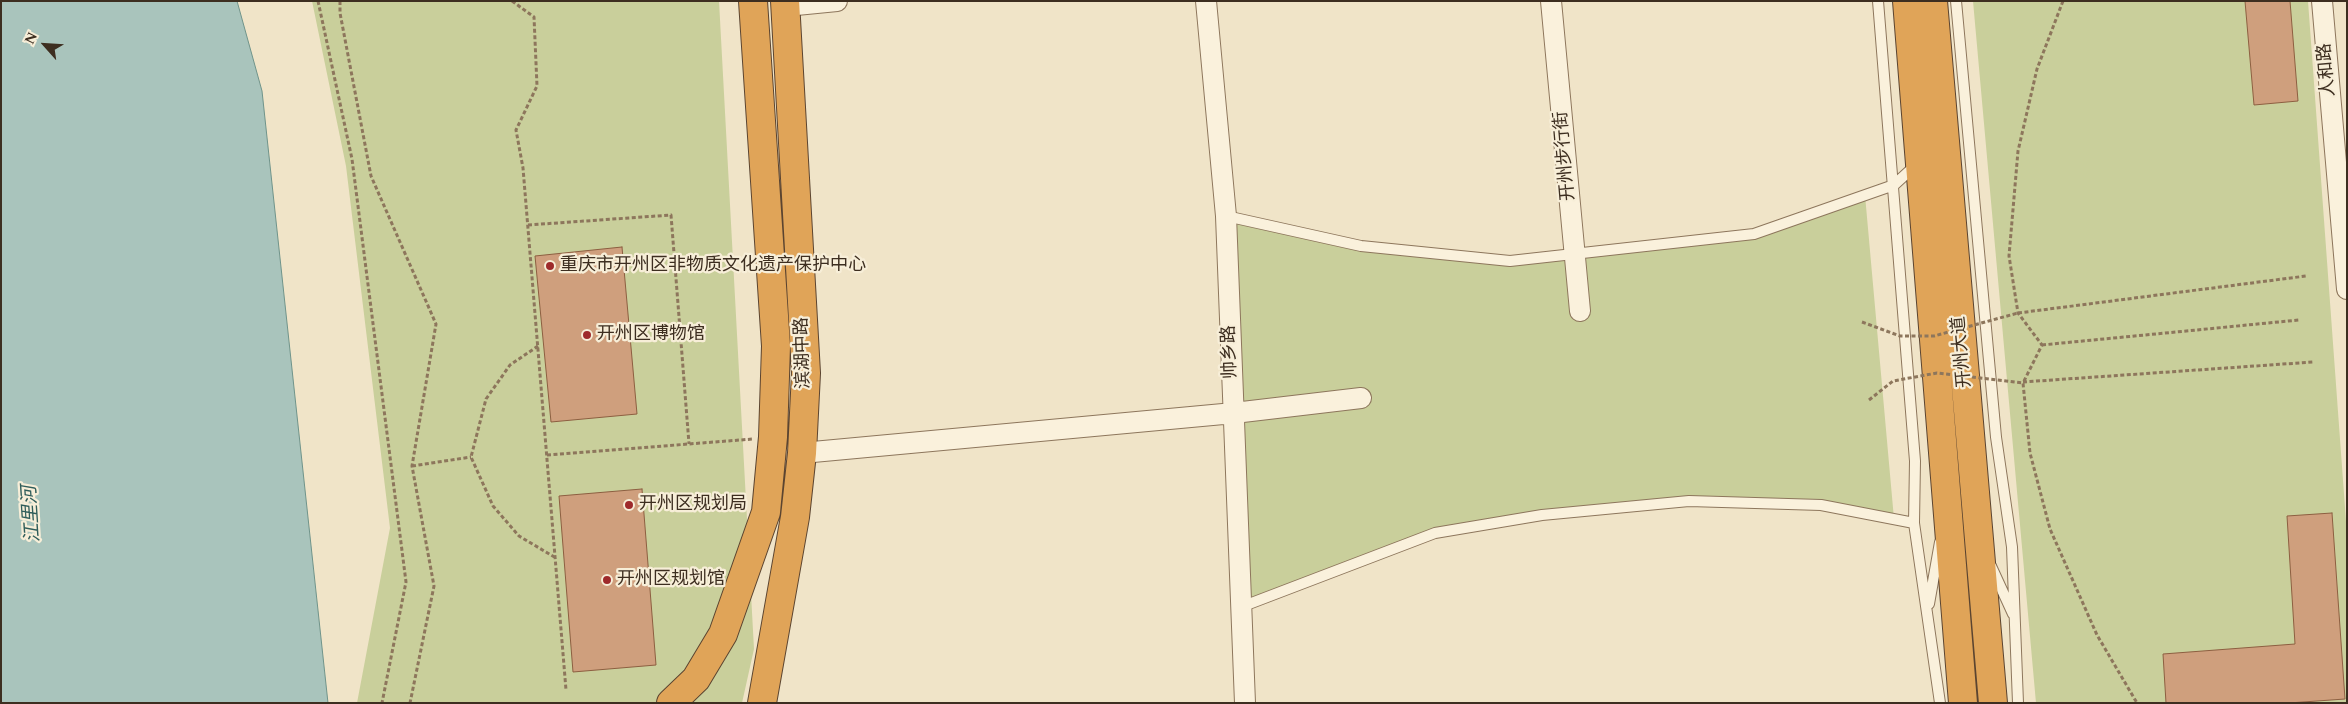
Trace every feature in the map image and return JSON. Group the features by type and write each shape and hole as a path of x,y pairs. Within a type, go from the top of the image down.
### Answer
{"highway":[{"name":"滨湖中路","path":"671,703 696,680 723,634 766,512 776,346 753,1"},
{"name":"开州大道","path":"1907,1 1963,703"},
{"name":"开州大道","path":"1933,1 1993,703"},
{"name":"滨湖中路","path":"762,703 795,517 802,453 806,373 785,4"}],"street":[{"path":"785,4 837,1"},
{"name":"帅乡路","path":"1206,1 1226,216 1245,703"},
{"name":"开州步行街","path":"1551,1 1580,311"},
{"name":"人和路","path":"2322,1 2340,141 2347,289"},
{"path":"802,453 1234,413 1361,398"}],"lane":[{"path":"1878,1 1916,462 1914,523 1940,703"},
{"path":"1956,1 1996,437 2012,547 2018,703"},
{"path":"1226,216 1361,246 1510,261 1754,234 1894,184 1920,162"},
{"path":"1928,613 1947,499"},
{"path":"1241,608 1435,533 1542,515 1689,502 1821,506 1914,523"},
{"path":"1978,537 2015,620"}],"path":[{"path":"318,1 352,159 406,582 382,703"},
{"path":"340,1 340,14 371,176 436,324 412,466 434,586 410,703"},
{"path":"512,1 534,17 537,86 516,130 523,168 566,690"},
{"path":"2042,345 2018,313 2009,256 2018,151 2037,69 2063,1"},
{"path":"528,224 671,215 689,444"},
{"path":"1862,322 1900,336 1934,336 2018,313 2306,276"},
{"path":"2042,345 2299,320"},
{"path":"2042,345 2023,382 2030,453 2050,529 2097,635 2137,703"},
{"path":"538,346 510,365 486,399 471,456 493,506 519,536 556,558"},
{"path":"1869,400 1893,381 1937,373 2023,382 2313,362"},
{"path":"547,455 772,437"},
{"path":"412,466 471,456"}],"green space":[{"path":"312,1 719,1 754,649 742,703 357,703 390,528 346,166"},
{"path":"1973,1 2308,1 2347,535 2347,703 2036,703"},
{"path":"1865,195 1894,519 1821,505 1689,501 1435,533 1241,607 1226,216 1361,246 1510,261 1754,234"}],"water":[{"name":"江里河","path":"1,1 237,1 262,91 328,703 1,703"}],"building":[{"path":"2245,1 2290,1 2298,101 2254,105"},
{"name":"开州区博物馆","path":"622,247 637,414 551,422 535,256"},
{"name":"开州区规划馆","path":"642,489 656,665 573,672 559,496"},
{"path":"2332,513 2345,699 2289,703 2166,703 2163,654 2295,644 2287,516"}],"place":[{"name":"重庆市开州区非物质文化遗产保护中心","path":"550,266"},
{"name":"开州区博物馆","path":"587,335"},
{"name":"开州区规划局","path":"629,505"},
{"name":"开州区规划馆","path":"607,580"}]}
